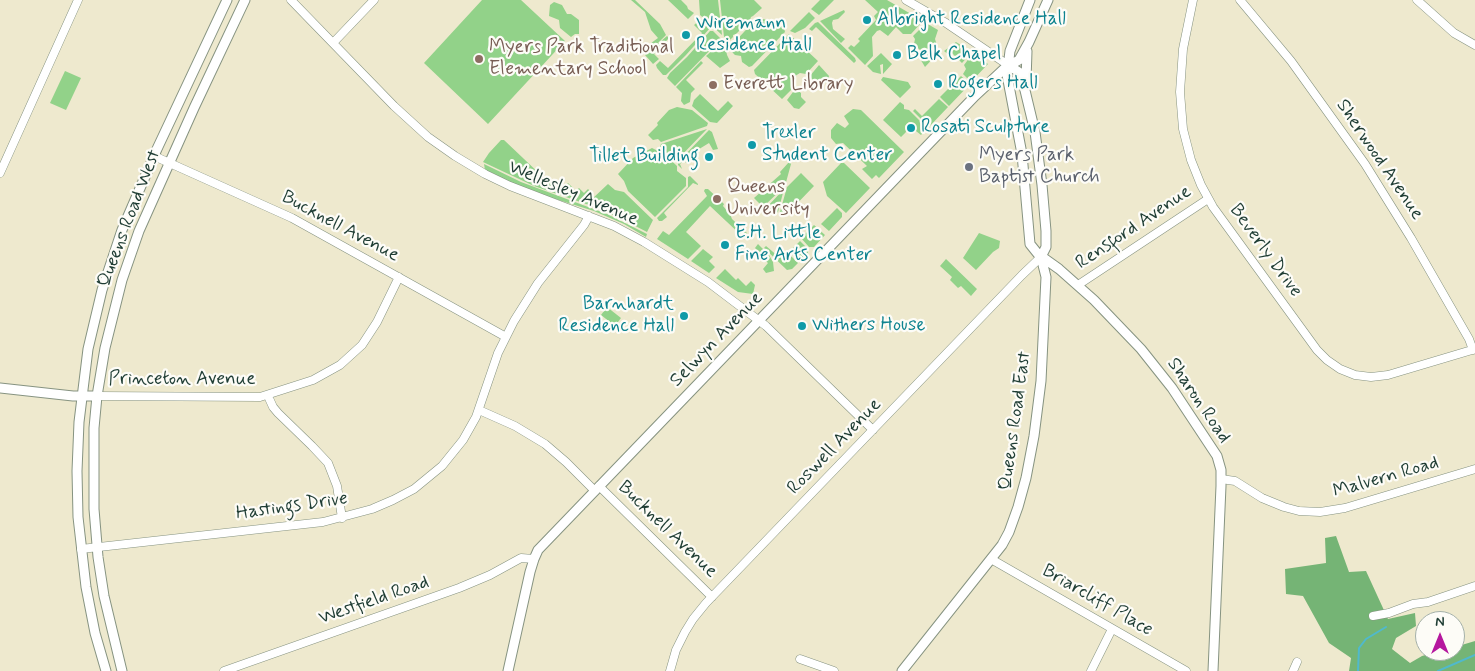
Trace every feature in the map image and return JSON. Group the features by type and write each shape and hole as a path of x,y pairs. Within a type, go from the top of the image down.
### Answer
{"street":[{"path":"0,174 78,0"},
{"name":"Queens Road West","path":"106,671 91,614 81,550 77,485 81,396 90,338 106,276 122,230 154,156 227,0"},
{"name":"Queens Road West","path":"122,671 108,615 97,547 93,479 97,396 107,339 122,281 139,231 245,0"},
{"name":"Wellesley Avenue","path":"291,0 407,119 455,156 503,183 614,226 644,242 708,282 759,320 873,430"},
{"path":"332,43 374,0"},
{"path":"906,0 1019,72 1027,94"},
{"path":"1030,0 1011,48 1007,78 1023,163 1031,246 1041,257 1046,244 1045,214 1039,162 1027,94 1026,64 1029,42 1048,0"},
{"name":"Beverly Drive","path":"1193,0 1183,48 1180,102 1188,150 1208,198 1219,217 1312,344 1327,360 1339,368 1350,374 1366,377 1387,376 1474,350"},
{"name":"Sherwood Avenue","path":"1240,0 1291,61 1365,164 1411,238 1474,350"},
{"path":"1417,0 1454,33 1475,45"},
{"name":"Selwyn Avenue","path":"508,671 534,559 541,547 968,104 1008,65 1020,59 1029,42"},
{"name":"Bucknell Avenue","path":"154,156 292,218 506,337"},
{"name":"Rensford Avenue","path":"1078,285 1208,198"},
{"name":"Hastings Drive","path":"81,550 306,524 342,518 385,504 426,481 457,449 471,427 506,337 538,283 589,216"},
{"name":"Sharon Road","path":"1041,257 1078,285 1131,338 1172,388 1213,450 1220,466 1213,671"},
{"name":"Roswell Avenue","path":"670,671 676,650 685,632 693,619 712,597 1041,257"},
{"name":"Queens Road East","path":"902,671 1005,540 1018,507 1026,478 1035,430 1042,369 1045,273 1041,257"},
{"name":"Princeton Avenue","path":"0,388 81,396 256,398 268,396 315,379 333,370 349,358 376,326 399,277"},
{"path":"268,396 278,414 328,464 337,486 342,518"},
{"name":"Bucknell Avenue","path":"479,410 515,426 545,444 597,488 712,597"},
{"name":"Malvern Road","path":"1221,479 1235,482 1262,498 1284,507 1305,512 1320,512 1345,508 1475,470"},
{"name":"Westfield Road","path":"224,671 459,588 490,575 520,558 534,559"},
{"name":"Briarcliff Place","path":"991,559 1186,671"},
{"path":"1373,616 1416,603 1428,602 1475,586"},
{"path":"1091,671 1112,629"},
{"path":"800,658 834,671"},
{"path":"1292,671 1297,662"}],"green space":[{"path":"482,0 521,0 565,41 488,124 424,63"},
{"path":"631,0 635,0 660,24 666,35 644,54 642,53 647,46 658,38 651,30 645,12"},
{"path":"668,0 681,0 694,13 688,19"},
{"path":"699,0 718,0 722,35 700,15"},
{"path":"720,0 754,0 762,8 729,41 724,37"},
{"path":"820,0 834,0 819,15 811,9"},
{"path":"865,0 887,0 923,21 911,34 903,34 896,27 888,36 880,30 877,31 872,37 873,56 865,65 848,48 851,45 854,47 860,41 858,39 876,20 874,16 878,12"},
{"path":"554,2 562,5 567,14 571,14 579,20 579,34 571,37 560,28 559,20 549,16 550,5"},
{"path":"844,10 845,12 838,19 833,20 832,23 833,29 845,39 841,43 820,21"},
{"path":"809,12 815,18 805,28 795,33 790,31"},
{"path":"757,18 768,20 770,25 774,27 781,25 785,32 749,67 742,62 741,56 735,55 732,52 730,47"},
{"path":"701,19 710,28 666,75 663,75 656,65 660,61 668,68 702,33 694,25"},
{"path":"818,22 855,58 856,61 854,63 816,27 812,31 809,29"},
{"path":"926,23 938,30 935,39 939,52 925,67 919,57 923,53 914,44 915,39 913,36"},
{"path":"710,31 713,31 721,39 675,86 667,78 670,73"},
{"path":"789,34 818,61 806,74 800,73 795,76 792,81 794,87 782,99 755,74 754,70"},
{"path":"667,36 669,38 654,54 659,59 653,64 645,55"},
{"path":"723,41 730,61 720,68 706,56"},
{"path":"956,42 972,52 962,63 952,53 949,55 944,51"},
{"path":"881,53 892,64 883,74 883,64 880,65 881,74 873,72 867,66"},
{"path":"973,53 988,64 971,82 963,74 966,69 964,65"},
{"path":"701,61 703,63 686,80 695,89 691,93 690,102 684,105 681,101 682,93 676,87"},
{"path":"819,65 829,76 822,86 817,80 809,77"},
{"path":"65,71 81,78 66,110 50,103"},
{"path":"961,76 970,84 949,106 940,97"},
{"path":"883,77 908,82 911,87 900,98 881,80"},
{"path":"797,90 806,102 799,109 794,108 787,100"},
{"path":"700,94 718,111 728,101 733,106 717,123 710,122 692,106 694,100"},
{"path":"939,99 948,107 929,127 913,111 915,109 922,116"},
{"path":"900,102 904,105 904,109 909,110 927,128 921,135 916,131 915,124 909,122 905,126 906,132 901,137 883,120"},
{"path":"677,107 692,110 708,123 707,126 661,142 658,139 653,140 648,135 669,110"},
{"path":"853,109 861,110 904,152 879,178 876,175 872,179 862,169 867,166 843,143 836,144 831,138 831,130 837,123 845,128 849,124 844,116"},
{"path":"707,129 677,160 674,160 660,147 661,144"},
{"path":"709,130 712,132 718,149 713,150 709,143 691,154 693,159 689,164 683,161 680,164 682,169 678,162"},
{"path":"501,140 504,140 543,177 564,188 568,183 576,191 579,188 584,193 588,189 593,194 589,205 534,186 483,162"},
{"path":"652,148 659,149 677,166 677,171 686,178 686,186 655,217 628,191 624,181 618,174 633,158"},
{"path":"789,162 791,164 785,186 763,207 754,198 781,174 780,172"},
{"path":"841,163 844,163 870,188 846,213 827,196 823,182"},
{"path":"484,164 521,182 607,214 647,234 646,237 624,224 594,211 526,190 485,170"},
{"path":"801,173 814,186 786,215 780,212 787,187"},
{"path":"690,176 698,185 693,183 664,213 667,217 659,221 657,218 688,187 688,177"},
{"path":"608,184 615,190 624,192 653,220 647,232 591,206 592,199"},
{"path":"708,189 724,204 723,206 732,219 747,233 743,237 710,206 686,232 701,246 688,259 657,239 663,231 669,235 707,196 704,191"},
{"path":"784,189 778,212 773,215 766,208"},
{"path":"837,208 842,213 842,217 829,231 821,224"},
{"path":"814,225 825,235 814,247 809,247 801,238"},
{"path":"979,233 1000,241 999,248 976,270 963,258"},
{"path":"800,241 808,249 808,253 801,260 791,250"},
{"path":"758,244 769,255 773,262 774,271 766,273 763,269 768,263 759,255 760,253 755,248"},
{"path":"766,246 779,257 788,253 798,263 792,269 787,270 764,248"},
{"path":"703,249 713,257 709,261 715,267 709,273 691,261"},
{"path":"946,259 977,289 971,296 961,286 958,288 950,280 952,277 940,266"},
{"path":"725,269 736,280 738,278 746,286 751,281 755,285 753,294 738,292 716,278"},
{"path":"607,307 621,318 615,326 601,315"},
{"path":"1336,536 1349,572 1366,571 1388,619 1415,613 1415,627 1396,638 1392,649 1410,663 1415,660 1465,661 1465,644 1475,641 1475,671 1349,671 1351,658 1329,643 1303,596 1286,594 1285,569 1326,563 1325,538"}],"waterway":[{"path":"1358,671 1359,648 1366,639 1386,627"},
{"path":"1438,671 1475,655"}],"place":[{"name":"Albright Residence Hall","path":"867,20"},
{"name":"Wiremann Residence Hall","path":"686,35"},
{"name":"Belk Chapel","path":"897,55"},
{"name":"Myers Park Traditional Elementary School","path":"479,59"},
{"name":"Rogers Hall","path":"938,84"},
{"name":"Everett Library","path":"713,85"},
{"name":"Rosati Sculpture","path":"911,128"},
{"name":"Trexler Student Center","path":"752,145"},
{"name":"Tillet Building","path":"709,157"},
{"name":"Myers Park Baptist Church","path":"969,167"},
{"name":"Queens University","path":"717,199"},
{"name":"E.H. Little Fine Arts Center","path":"725,245"},
{"name":"Barnhardt Residence Hall","path":"684,316"},
{"name":"Withers House","path":"802,326"}]}
